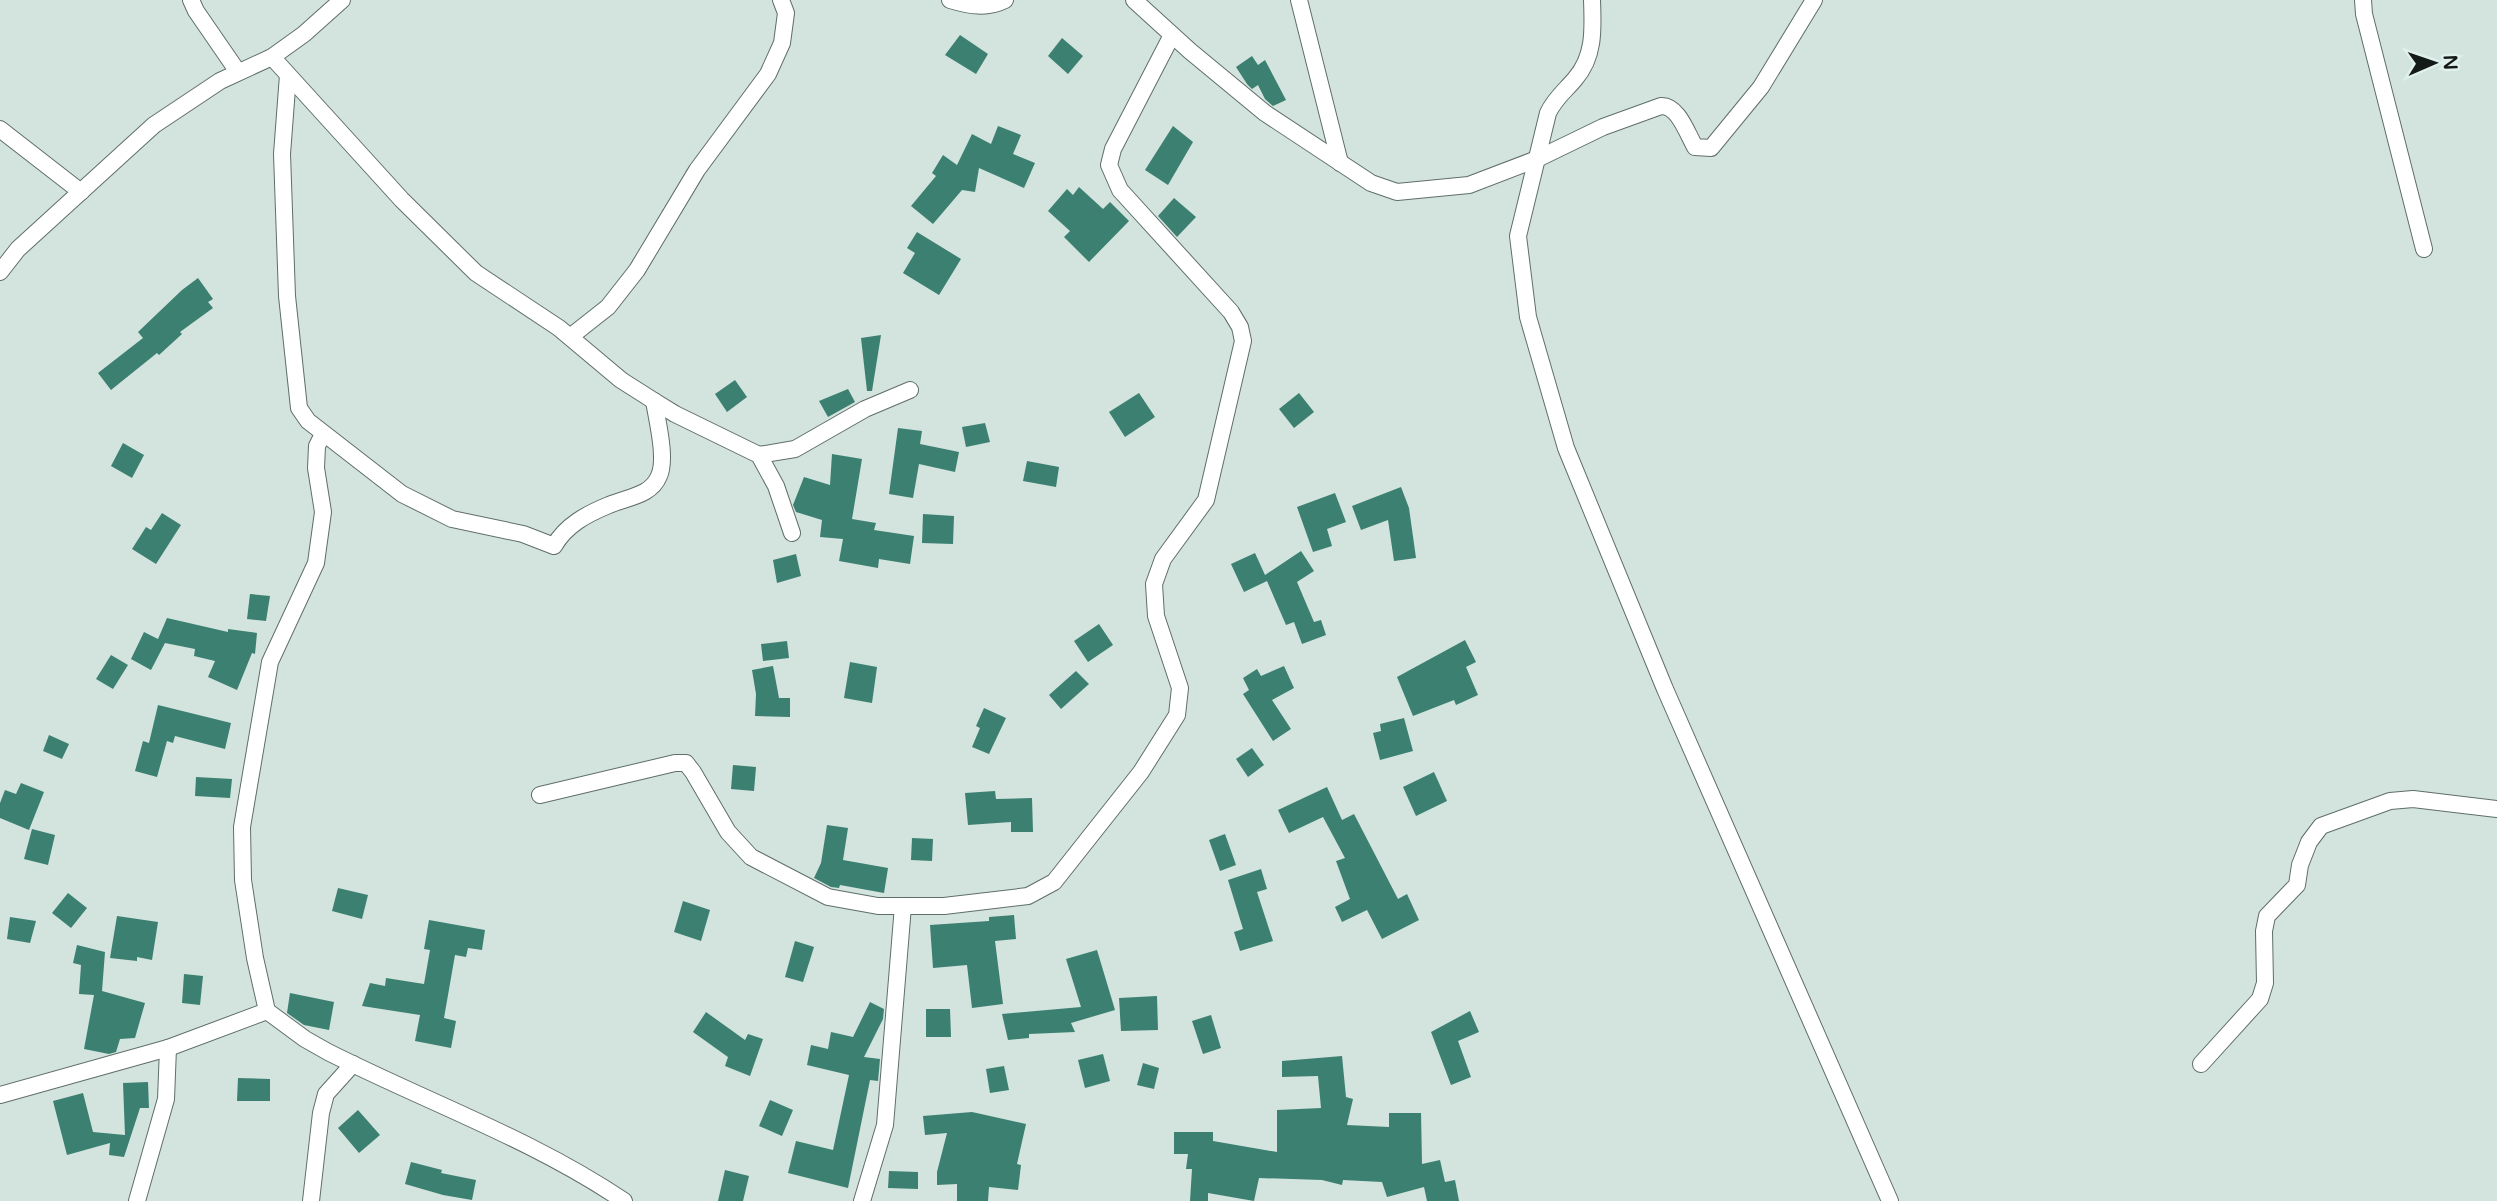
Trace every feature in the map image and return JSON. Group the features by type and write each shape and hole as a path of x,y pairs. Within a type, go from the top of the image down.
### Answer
{"street":[{"path":"191,0 195,11 238,72"},
{"path":"0,272 18,249 154,125 220,81 272,57 304,34 342,0"},
{"path":"570,337 608,307 636,270 697,170 768,74 782,43 786,12 781,0"},
{"path":"950,0 970,6 994,6 1005,0"},
{"path":"1134,0 1265,113 1371,183 1397,192 1469,185 1537,159 1602,127 1661,106 1674,110 1695,147 1711,148 1761,88 1814,0"},
{"path":"1299,0 1340,163"},
{"path":"1591,0 1593,38 1589,54 1583,68 1554,100 1548,113 1518,236 1528,317 1566,447 1670,701 1890,1201"},
{"path":"2363,0 2364,14 2424,249"},
{"path":"540,795 675,763 686,763 728,832 751,857 828,897 877,905 903,906 1003,900 1028,896 1054,882 1141,772 1177,715 1180,688 1156,615 1154,584 1163,559 1206,500 1242,341 1240,327 1231,312 1120,190 1109,165 1113,149 1172,35"},
{"path":"272,57 402,200 476,273 570,337 621,380 674,414 759,455 795,449 865,409 909,390"},
{"path":"288,75 282,154 287,296 299,408 308,421 402,494 452,519 523,534 554,547 568,528 610,505 648,491 660,476 662,456 654,401"},
{"path":"0,129 80,192"},
{"path":"323,434 317,446 316,468 323,512 316,563 270,662 242,827 243,880 255,958 267,1011 305,1040 518,1141 624,1201"},
{"path":"759,455 776,486 792,533"},
{"path":"2201,1064 2260,999 2265,983 2264,931 2267,916 2297,885 2300,865 2309,842 2321,827 2390,801 2413,799 2497,809"},
{"path":"862,1201 885,1125 903,906"},
{"path":"0,1095 168,1048 267,1011"},
{"path":"137,1201 166,1099 168,1048"},
{"path":"311,1201 321,1113 326,1094 352,1064"}],"building":[{"path":"960,35 988,54 976,74 945,55"},
{"path":"1062,38 1083,56 1068,74 1048,56"},
{"path":"1252,56 1258,65 1265,60 1286,100 1273,106 1265,99 1258,85 1252,89 1247,84 1236,67"},
{"path":"998,126 1021,135 1013,154 1035,163 1024,188 979,168 975,192 962,190 933,224 911,206 936,176 932,173 943,155 957,165 972,134 991,144"},
{"path":"1173,126 1193,142 1168,185 1145,170"},
{"path":"1079,187 1103,209 1110,202 1129,221 1089,262 1064,237 1070,231 1048,211 1067,189 1073,195"},
{"path":"1174,198 1196,217 1177,237 1158,216"},
{"path":"917,232 961,259 939,295 903,273 915,253 907,248"},
{"path":"198,278 213,299 208,302 213,308 180,332 182,334 159,355 157,353 111,390 98,373 143,338 138,332"},
{"path":"881,335 872,391 867,391 861,338"},
{"path":"735,380 747,397 727,412 715,394"},
{"path":"848,389 855,402 828,417 819,401"},
{"path":"1139,393 1155,417 1125,437 1109,412"},
{"path":"1299,393 1314,412 1294,428 1279,409"},
{"path":"985,423 990,442 966,447 962,427"},
{"path":"898,428 922,431 920,444 959,452 955,472 919,464 913,498 889,494"},
{"path":"123,443 144,455 132,478 111,466"},
{"path":"832,454 862,459 852,519 876,523 874,530 914,536 910,564 879,559 878,568 839,561 843,539 820,537 822,520 796,512 793,505 804,477 830,485"},
{"path":"1027,461 1059,467 1056,487 1023,481"},
{"path":"1401,487 1409,508 1416,558 1394,561 1388,520 1361,530 1352,506"},
{"path":"1335,493 1346,522 1327,529 1332,546 1313,552 1297,507"},
{"path":"162,513 181,525 156,564 132,549 146,527 151,530"},
{"path":"923,514 954,516 953,544 922,543"},
{"path":"1301,551 1314,571 1297,582 1314,622 1321,620 1326,635 1302,644 1294,622 1286,625 1267,581 1244,592 1231,564 1255,553 1265,575"},
{"path":"796,554 801,576 777,583 773,560"},
{"path":"250,594 270,596 266,621 247,619"},
{"path":"167,618 228,632 228,629 257,633 255,654 252,653 237,690 208,677 215,661 194,656 195,649 165,643 151,670 131,659 144,632 158,639"},
{"path":"1099,624 1113,645 1088,662 1074,641"},
{"path":"1465,640 1476,662 1466,667 1478,695 1456,705 1454,700 1413,716 1397,677"},
{"path":"787,641 789,658 763,661 761,644"},
{"path":"111,655 128,665 113,689 96,679"},
{"path":"850,662 877,667 872,703 844,698"},
{"path":"773,666 779,698 790,698 790,717 755,716 756,694 752,670"},
{"path":"1284,666 1294,688 1272,700 1291,729 1273,741 1243,694 1249,690 1243,678 1257,669 1261,676"},
{"path":"1076,671 1089,684 1061,709 1049,695"},
{"path":"158,705 231,723 225,749 175,736 173,743 167,741 157,777 135,771 143,741 149,743"},
{"path":"984,708 1006,718 989,754 972,747 980,728 976,726"},
{"path":"1404,718 1413,751 1380,760 1373,733 1381,731 1380,724"},
{"path":"49,735 69,744 62,759 43,751"},
{"path":"1252,748 1264,765 1248,777 1236,759"},
{"path":"733,765 756,767 754,791 731,789"},
{"path":"1434,772 1447,801 1416,816 1403,787"},
{"path":"196,777 232,779 230,798 195,796"},
{"path":"21,783 44,792 29,830 0,818 0,803 5,790 16,794"},
{"path":"1327,787 1342,820 1354,814 1398,899 1407,894 1419,920 1382,939 1367,910 1342,922 1335,907 1350,899 1336,861 1345,858 1323,817 1289,833 1278,810"},
{"path":"995,791 996,799 1032,798 1033,832 1011,832 1011,822 968,825 965,793"},
{"path":"827,825 848,828 843,860 888,868 884,893 840,885 839,888 831,887 814,878 821,863"},
{"path":"32,829 55,835 48,865 24,859"},
{"path":"1225,834 1236,865 1220,871 1209,840"},
{"path":"912,838 933,839 932,861 911,860"},
{"path":"1261,869 1267,889 1257,892 1273,941 1240,951 1234,932 1243,929 1228,880"},
{"path":"338,888 368,895 362,919 332,911"},
{"path":"68,893 87,908 71,928 52,913"},
{"path":"683,901 710,910 701,941 674,932"},
{"path":"1014,915 1016,939 995,941 1003,1004 972,1008 967,965 933,968 930,925 989,921 989,917"},
{"path":"117,916 158,922 152,960 137,957 137,961 110,958"},
{"path":"10,917 36,921 30,943 7,939"},
{"path":"429,920 485,930 482,950 468,948 466,957 455,955 444,1018 456,1021 451,1048 415,1041 420,1015 362,1006 370,983 385,986 386,978 424,984 430,950 424,949"},
{"path":"795,941 814,947 803,982 785,977"},
{"path":"77,945 105,952 102,991 145,1003 135,1038 120,1039 116,1052 109,1054 84,1049 94,995 79,994 81,965 73,963"},
{"path":"1097,950 1115,1010 1071,1023 1075,1032 1029,1034 1029,1038 1008,1040 1002,1014 1081,1007 1066,959"},
{"path":"184,974 203,976 200,1005 182,1003"},
{"path":"290,993 334,1002 329,1030 304,1025 287,1013"},
{"path":"1157,996 1158,1030 1121,1031 1119,998"},
{"path":"870,1002 884,1009 883,1019 864,1057 880,1059 878,1081 870,1080 848,1188 788,1173 796,1141 833,1150 849,1075 807,1065 811,1045 828,1049 831,1032 853,1037"},
{"path":"926,1009 950,1009 951,1037 926,1037"},
{"path":"1470,1011 1479,1032 1458,1041 1471,1077 1451,1085 1431,1032"},
{"path":"706,1012 745,1040 748,1034 763,1039 750,1076 725,1066 728,1057 693,1032"},
{"path":"1211,1015 1221,1048 1203,1054 1192,1021"},
{"path":"1103,1054 1110,1081 1085,1088 1078,1060"},
{"path":"1342,1056 1346,1097 1353,1099 1347,1125 1389,1127 1389,1113 1421,1113 1422,1164 1440,1160 1445,1182 1455,1180 1459,1201 1427,1201 1424,1187 1387,1197 1382,1182 1343,1180 1342,1185 1322,1180 1259,1178 1254,1201 1208,1193 1208,1201 1190,1201 1192,1169 1186,1169 1188,1154 1174,1154 1174,1132 1213,1132 1213,1141 1277,1152 1277,1110 1321,1108 1318,1076 1282,1077 1282,1061"},
{"path":"1143,1063 1159,1068 1154,1089 1137,1085"},
{"path":"1004,1066 1009,1090 990,1093 986,1069"},
{"path":"238,1078 270,1079 270,1101 237,1101"},
{"path":"148,1082 149,1108 140,1108 124,1157 109,1155 110,1143 67,1155 53,1101 83,1093 93,1132 125,1135 123,1083"},
{"path":"770,1100 793,1110 782,1136 759,1126"},
{"path":"358,1110 380,1135 359,1153 338,1128"},
{"path":"972,1112 1026,1124 1017,1164 1021,1165 1018,1190 989,1187 988,1201 957,1201 957,1184 937,1185 937,1172 947,1133 925,1135 923,1116"},
{"path":"411,1162 442,1170 441,1173 476,1180 472,1200 405,1184"},
{"path":"725,1170 749,1176 743,1201 718,1201"},
{"path":"889,1171 918,1172 918,1189 888,1188"}]}
